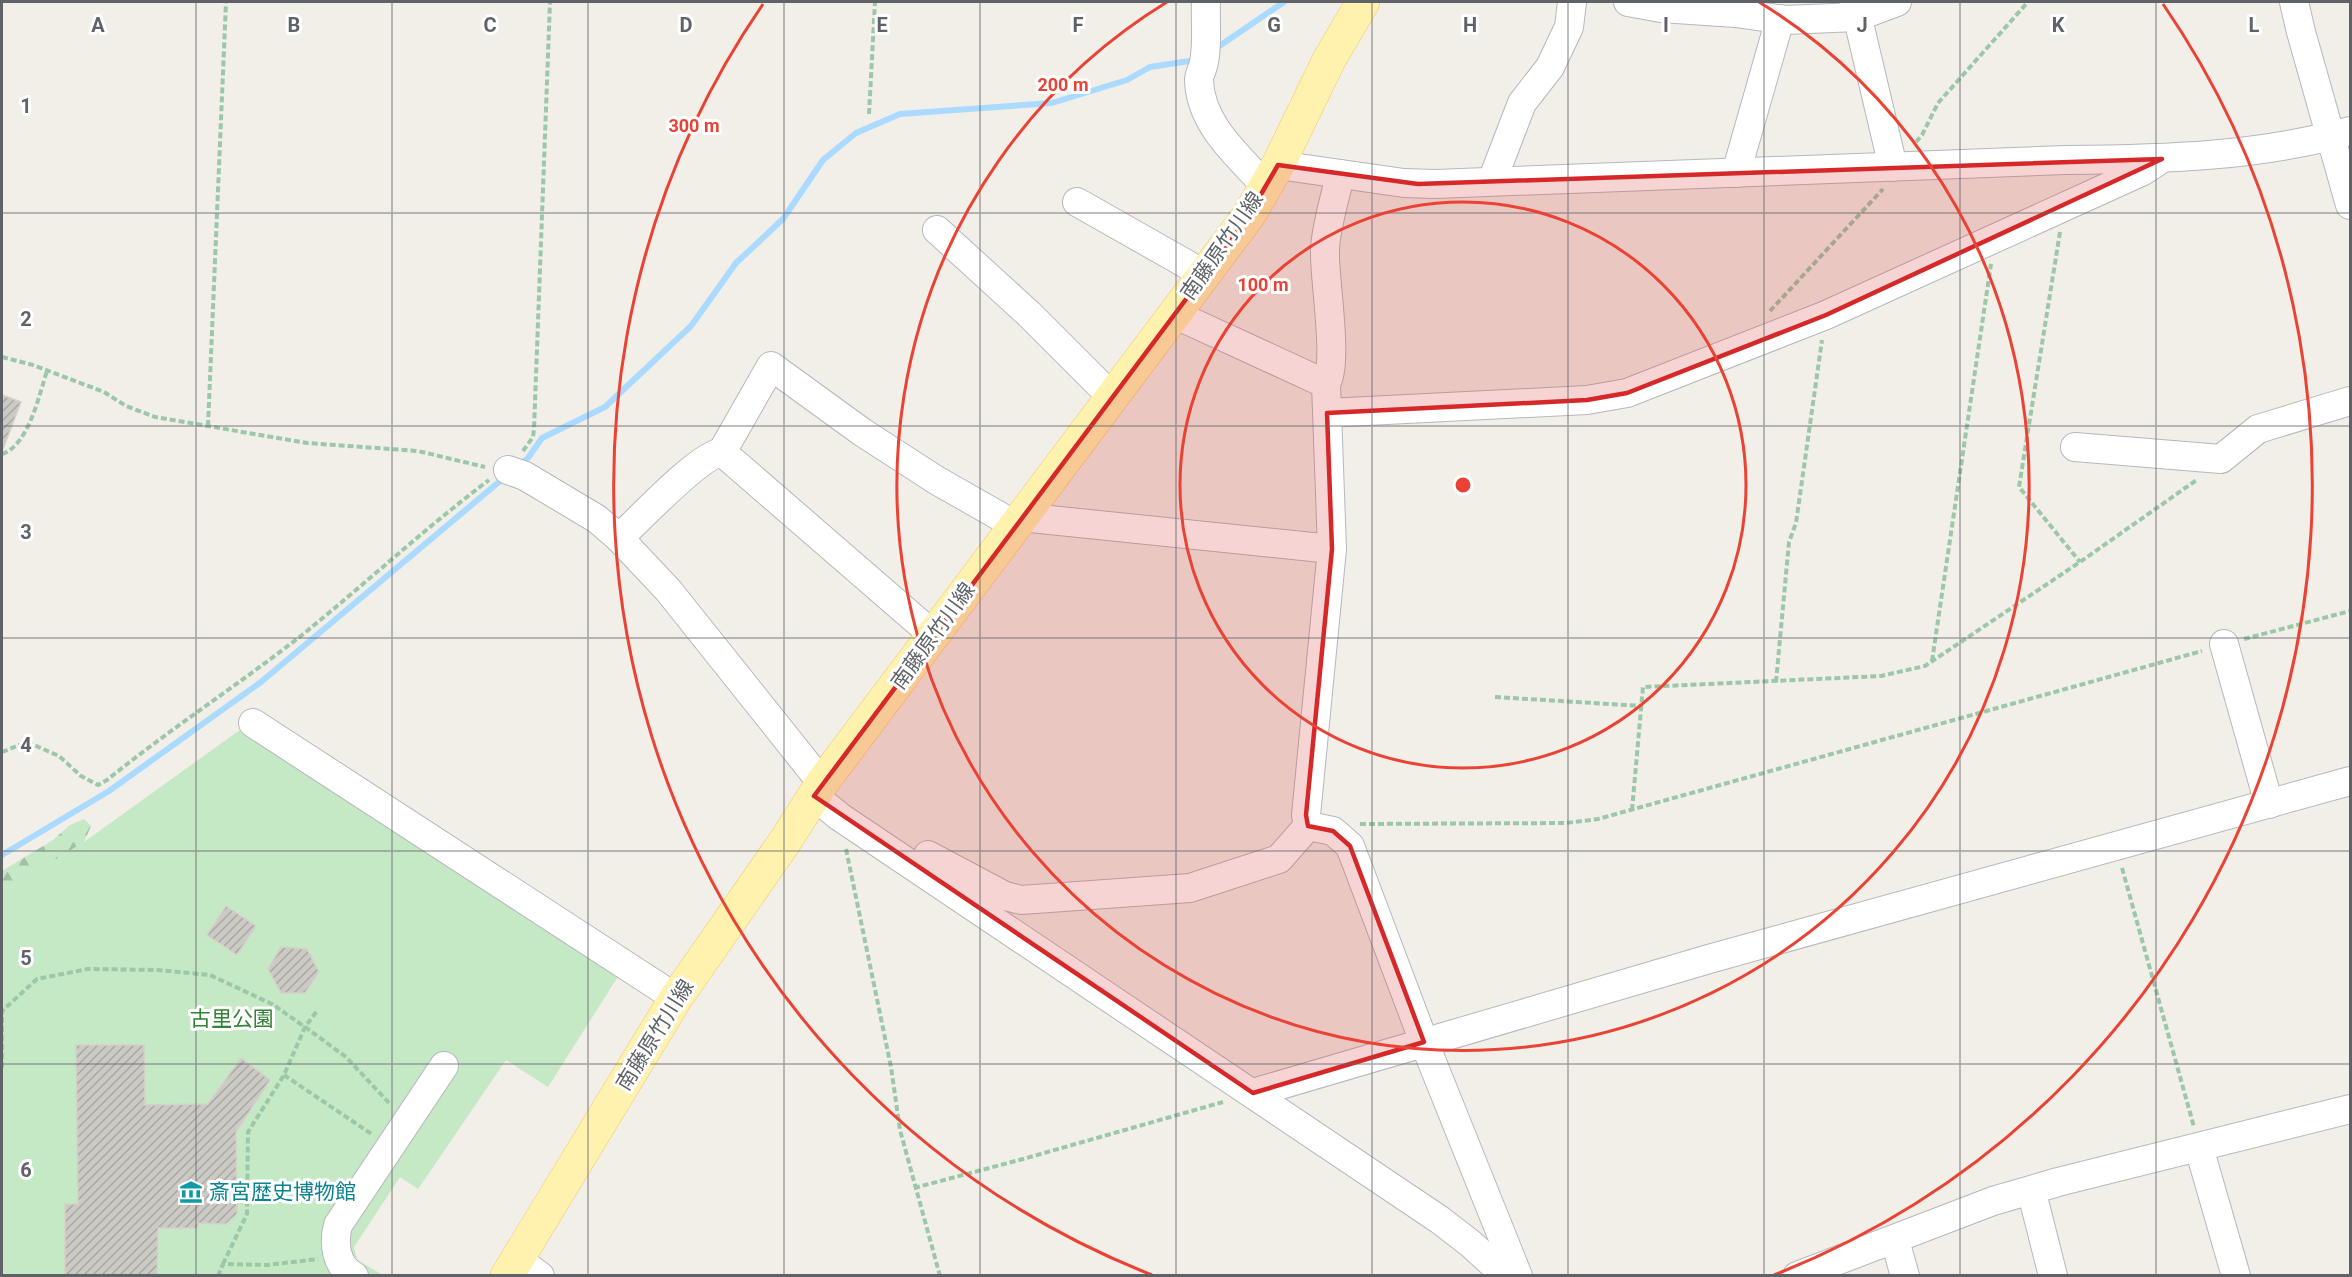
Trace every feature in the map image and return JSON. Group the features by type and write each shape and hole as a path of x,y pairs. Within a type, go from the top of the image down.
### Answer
{"main road":[{"name":"南藤原竹川線","path":"521,1270 676,998 818,790 910,669 932,634 1248,215 1271,175 1329,60 1363,2"}],"street":[{"path":"1206,2 1204,62 1199,78 1201,95 1208,115 1220,135 1271,175 1340,174 1418,184 2067,160 2162,159 2257,151 2341,133"},
{"path":"1492,181 1522,103 1550,67 1569,27 1572,2"},
{"path":"1628,2 1661,8 1780,19 1897,2"},
{"path":"2294,2 2301,32 2341,133 2350,205"},
{"path":"1856,9 1893,167"},
{"path":"1736,173 1780,19"},
{"path":"1327,413 1587,400 1627,393 1826,315 2143,171 2162,159"},
{"path":"1340,174 1325,250 1330,339 1330,377 1326,384 1332,549 1306,815 1321,828 1350,846 1424,1042 1518,1275"},
{"path":"1077,202 1188,265 1201,278"},
{"path":"937,230 1029,314 1112,397"},
{"path":"1174,315 1326,384"},
{"path":"722,452 771,366 862,432 936,480 1018,521 1332,549"},
{"path":"2075,447 2221,459 2258,429 2350,401"},
{"path":"619,538 700,463 722,452"},
{"path":"722,452 932,634"},
{"path":"509,471 597,519 619,538 668,590 840,817 1440,1220 1506,1275"},
{"path":"2224,644 2269,804"},
{"path":"253,723 676,998"},
{"path":"1253,1093 1709,959 2116,848 2350,781"},
{"path":"888,848 921,851 1005,896 1021,900 1190,888 1279,860 1321,828"},
{"path":"354,1275 347,1272 336,1249 335,1236 338,1226 444,1066"},
{"path":"1797,1275 1993,1201 2058,1182 2201,1153 2350,1109"},
{"path":"2201,1153 2236,1275"},
{"path":"2034,1201 2053,1275"}],"path":[{"path":"208,426 226,2"},
{"path":"2,752 27,742 59,756 98,785 159,738 260,667 325,616 434,522 509,471 533,437 534,429 550,2"},
{"path":"869,114 874,2"},
{"path":"1764,317 1883,189 1893,167 1922,135 1938,103 2028,2"},
{"path":"2064,207 2019,487 2080,562"},
{"path":"1932,661 1995,239"},
{"path":"1776,682 1789,542 1796,523 1826,315"},
{"path":"2,357 104,392 126,406 155,417 307,443 418,451 509,471"},
{"path":"2,454 10,451 32,418 47,371"},
{"path":"1632,810 1643,687 1881,676 1925,666 2193,484 2221,459"},
{"path":"1321,828 1344,824 1566,823 1598,819 2350,610"},
{"path":"1494,697 1641,706"},
{"path":"840,817 858,916 891,1067 900,1130 940,1275"},
{"path":"2116,848 2201,1153"},
{"path":"2,1068 2,1011 37,979 88,969 158,970 210,975 272,1004 305,1027 346,1057 396,1110"},
{"path":"218,1275 248,1215 248,1132 284,1075 305,1027 316,1011"},
{"path":"284,1075 377,1137"},
{"path":"915,1188 1253,1093"},
{"path":"223,1264 267,1265 320,1259 336,1249"}],"highlighted area":[{"path":"2162,159 1826,315 1627,393 1587,400 1327,413 1332,549 1306,815 1308,826 1333,831 1350,846 1424,1042 1253,1093 814,796 1249,215 1278,165 1418,184"}],"green space":[{"name":"古里公園","path":"244,727 619,975 548,1087 506,1060 418,1189 400,1177 354,1247 357,1260 383,1275 2,1276 2,893 84,842"},
{"path":"84,819 91,826 84,842 2,893 2,871 53,840 70,825"}],"building":[{"path":"2,395 21,402 3,449 2,449"},
{"path":"226,906 256,926 237,955 207,935"},
{"path":"281,947 307,949 319,972 305,993 281,993 268,969"},
{"path":"76,1045 144,1045 145,1105 208,1104 241,1058 270,1080 236,1132 237,1214 226,1224 198,1223 198,1228 158,1228 157,1275 65,1275 65,1204 78,1204"}],"waterway":[{"path":"1215,49 1284,2"},
{"path":"518,466 528,458 542,438 605,407 691,326 736,263 783,219 823,160 856,133 900,114 1052,103 1127,80 1150,67 1196,60"},
{"path":"2,855 109,791 261,682 506,476"}],"place":[{"name":"斎宮歴史博物館","path":"191,1192"}]}
